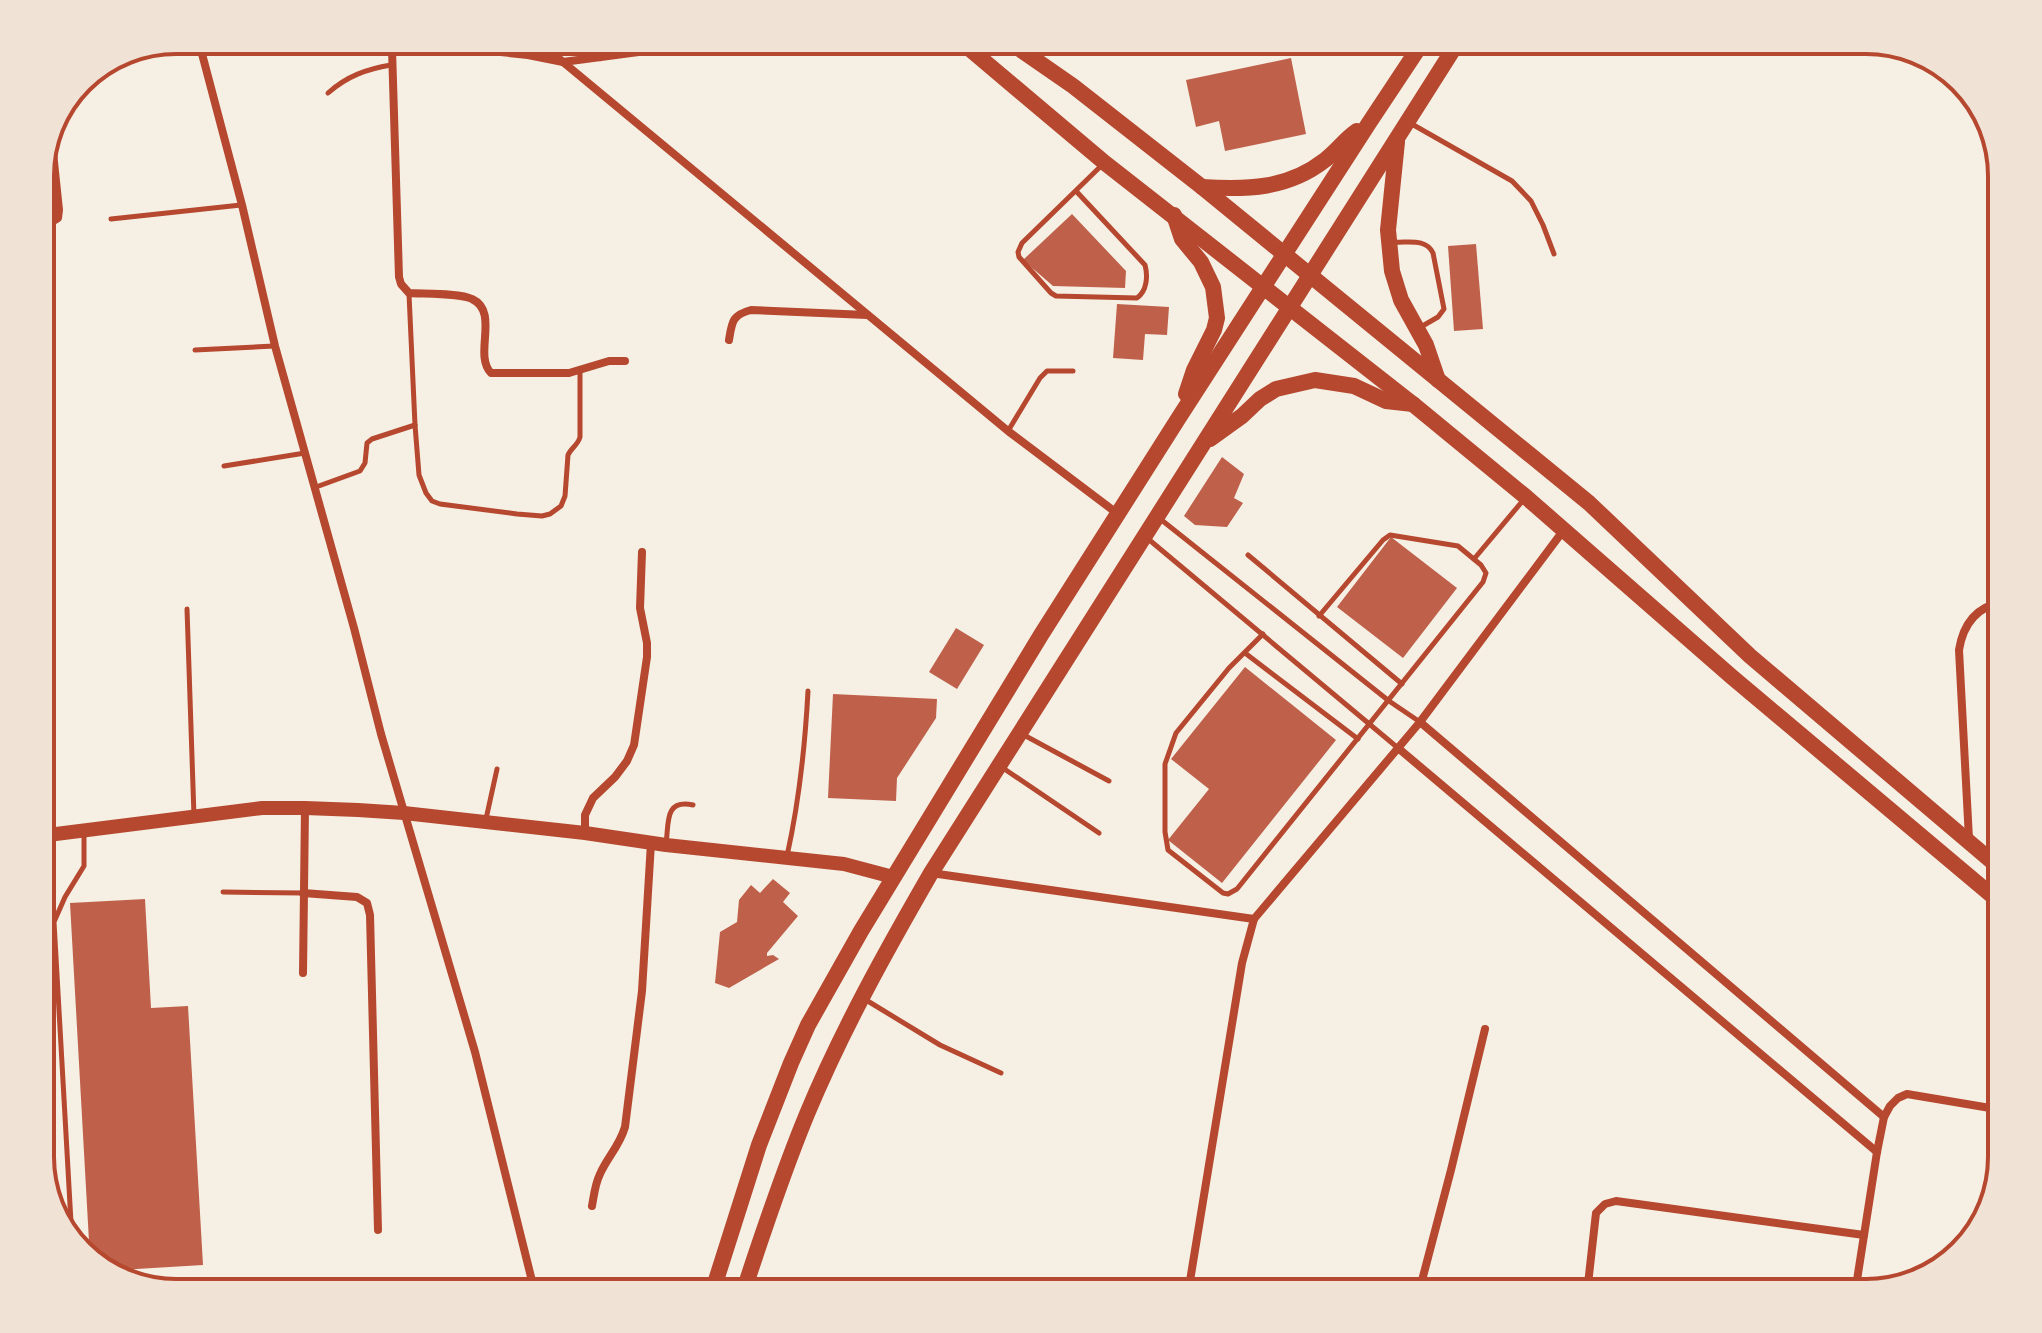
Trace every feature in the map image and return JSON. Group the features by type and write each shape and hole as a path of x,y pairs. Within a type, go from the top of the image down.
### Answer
{"main road":[{"path":"976,54 1105,163 1414,405 1526,497 1732,677 1988,892"},
{"path":"1027,54 1202,187 1589,503 1750,656 1988,858"},
{"path":"716,1279 759,1145 808,1025 893,877 1041,635 1415,54"},
{"path":"748,1279 773,1200 807,1113 883,956 931,873 1450,54"},
{"path":"1202,187 1262,188 1291,181 1329,158 1347,139 1369,123"},
{"path":"1397,140 1388,230 1392,271 1401,300 1426,345 1438,380"},
{"path":"1174,215 1182,239 1201,262 1213,287 1217,318 1194,370 1178,419"},
{"path":"1204,443 1276,389 1315,380 1354,386 1386,401 1414,405"},
{"path":"54,834 262,808 404,813 844,864 893,877"}],"street":[{"path":"202,54 275,346 381,734 475,1052 532,1279"},
{"path":"392,54 401,284 409,293 470,298 480,304 485,317 485,363 491,373 569,373 609,361 625,361"},
{"path":"519,54 563,62 620,54"},
{"path":"553,54 1008,431 1118,514"},
{"path":"54,166 59,210 58,218 54,220"},
{"path":"729,340 732,323 740,313 751,310 868,315"},
{"path":"1190,1279 1242,963 1254,919 1420,722 1563,531"},
{"path":"585,833 585,815 593,798 615,777 634,745 647,657 640,608 642,552"},
{"path":"1969,842 1959,650 1968,621 1988,608"},
{"path":"1420,722 1884,1117"},
{"path":"1398,748 1877,1152"},
{"path":"303,973 305,808"},
{"path":"592,1206 600,1173 620,1143 625,1127 659,844"},
{"path":"931,873 1254,919"},
{"path":"303,893 357,897 367,903 370,915 378,1230"},
{"path":"1422,1279 1485,1029"},
{"path":"1857,1279 1877,1152 1884,1117 1890,1106 1907,1094 1988,1108"},
{"path":"1589,1279 1596,1213 1605,1204 1616,1201 1864,1235"}],"lane":[{"path":"328,93 341,81 369,69 391,65"},
{"path":"1408,122 1512,181 1531,201 1554,254"},
{"path":"1076,191 1145,265 1144,291 1137,298 1056,296 1019,257 1022,243 1105,163"},
{"path":"111,219 242,205"},
{"path":"1389,242 1425,243 1432,249 1444,309 1438,317 1417,329"},
{"path":"409,293 419,475 432,501 542,516 561,506 565,496 568,455 580,437 580,370"},
{"path":"195,350 275,346"},
{"path":"1008,431 1047,371 1073,371"},
{"path":"316,487 360,471 365,463 367,443 372,439 415,425"},
{"path":"224,466 306,453"},
{"path":"1474,559 1526,497"},
{"path":"1157,517 1389,701 1420,722"},
{"path":"1263,634 1229,668 1176,733 1165,764 1168,850 1219,891 1228,894 1237,889 1389,701 1483,582 1486,573 1455,545 1390,535 1319,616"},
{"path":"1145,536 1398,748"},
{"path":"1248,555 1402,684"},
{"path":"187,609 194,817"},
{"path":"1245,653 1358,739"},
{"path":"787,858 805,739 808,691"},
{"path":"1020,732 1109,781"},
{"path":"999,766 1099,833"},
{"path":"485,823 497,769"},
{"path":"659,844 676,804 693,805"},
{"path":"71,1219 54,922 84,866 83,830"},
{"path":"223,892 303,893"},
{"path":"862,997 940,1045 1001,1073"}],"building":[{"path":"1291,58 1306,134 1225,151 1219,121 1196,127 1186,80"},
{"path":"1072,214 1126,271 1125,288 1053,286 1023,260"},
{"path":"1476,244 1483,329 1454,331 1448,246"},
{"path":"1117,304 1169,307 1167,335 1145,334 1143,360 1113,358"},
{"path":"1222,457 1244,474 1234,498 1243,503 1227,527 1195,525 1184,516"},
{"path":"1391,537 1457,588 1403,658 1337,607"},
{"path":"956,628 984,645 957,689 929,672"},
{"path":"1245,667 1336,740 1222,883 1168,840 1209,789 1171,759"},
{"path":"833,694 937,699 936,718 897,778 896,801 828,798"},
{"path":"773,879 790,893 783,902 798,916 767,953 767,956 773,955 779,959 729,988 715,983 720,932 737,922 739,900 751,885 760,893"},
{"path":"145,899 151,1008 188,1006 203,1265 131,1269 108,1258 89,1242 70,903"}]}
